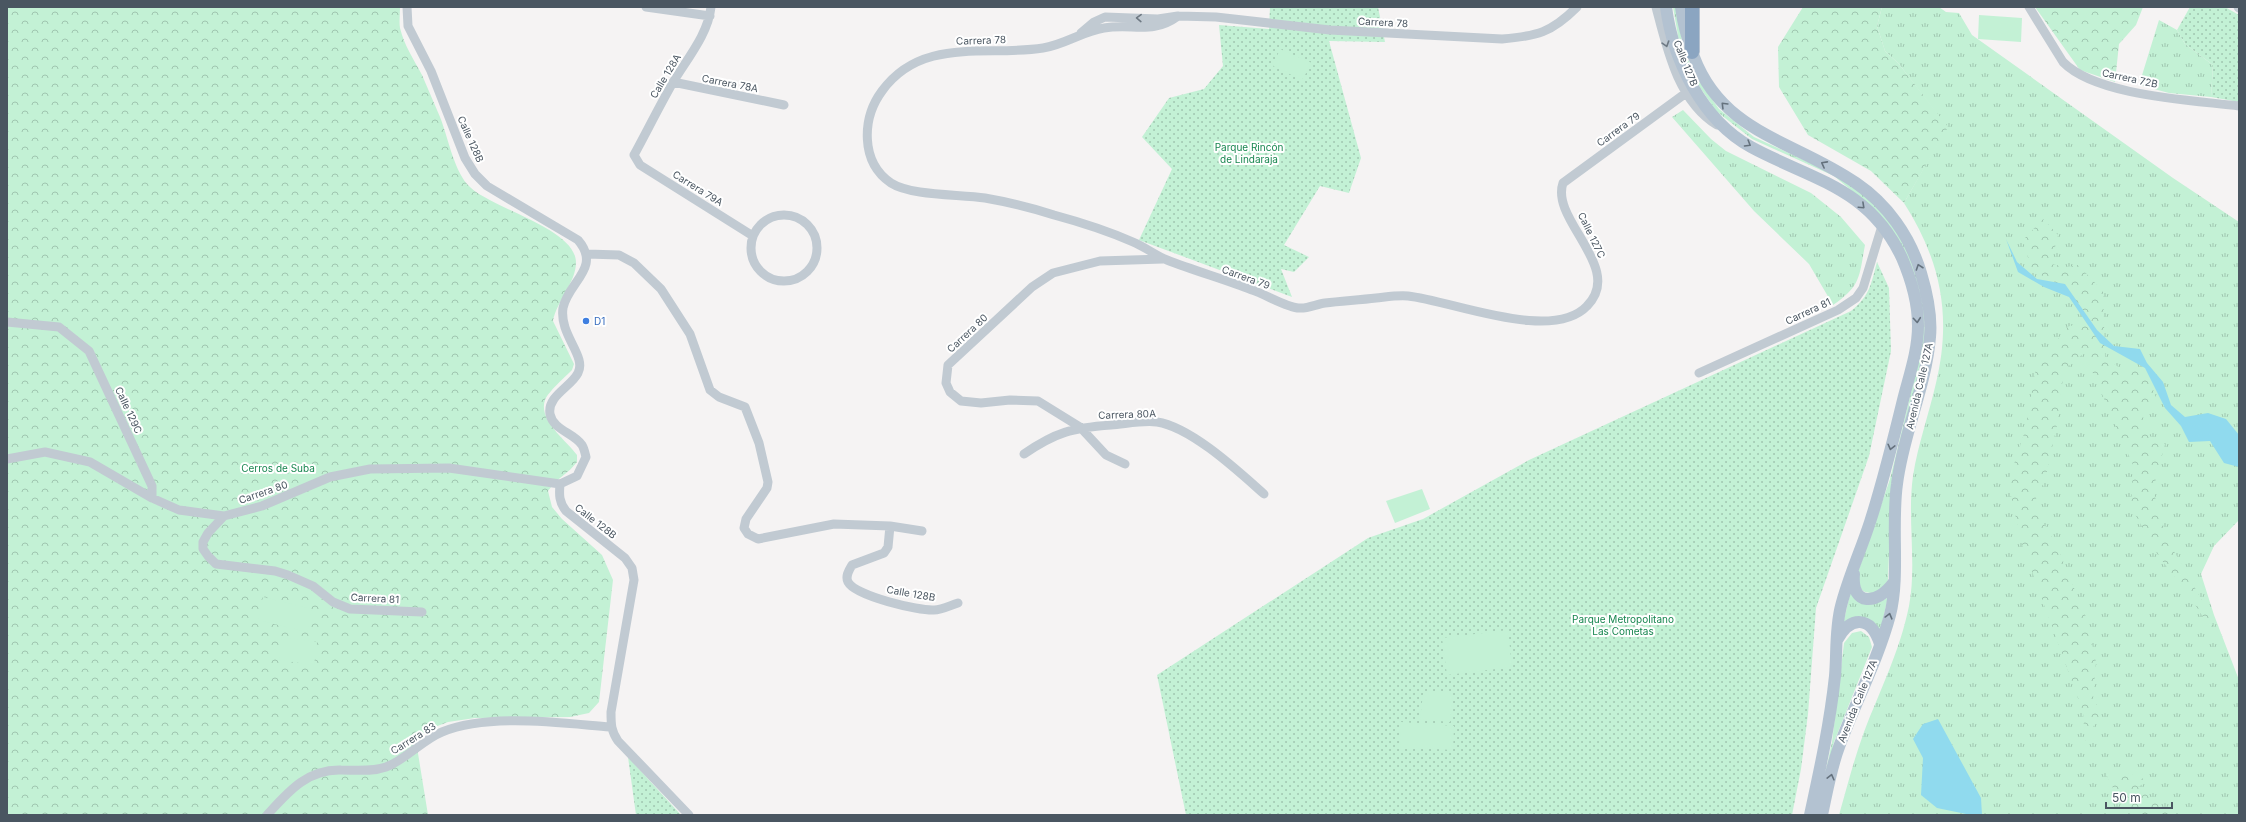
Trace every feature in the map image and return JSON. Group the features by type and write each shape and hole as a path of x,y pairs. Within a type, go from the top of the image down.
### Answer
{"highway":[{"path":"1692,7 1692,52"}],"main road":[{"name":"Avenida Calle 127A","path":"1666,7 1672,37 1686,74 1712,113 1730,132 1750,146 1840,188 1856,200 1882,226 1895,246 1909,276 1916,311 1917,335 1915,353 1885,472 1855,567 1840,607 1830,714 1810,815"},
{"name":"Avenida Calle 127A","path":"1681,7 1685,33 1692,52 1705,81 1724,106 1738,119 1758,131 1858,184 1881,203 1892,216 1915,256 1928,304 1930,338 1897,484 1894,528 1894,582 1890,613 1880,644 1838,749 1822,815"},
{"path":"1855,567 1855,587 1858,594 1863,598 1872,599 1879,597 1887,591 1894,582"},
{"path":"1837,640 1846,626 1851,623 1862,622 1870,626 1880,644"}],"street":[{"name":"Calle 128B","path":"407,7 406,18 412,38 431,71 465,158 475,174 487,186 578,240 587,254"},
{"path":"646,7 711,11"},
{"path":"1216,17 1217,7"},
{"name":"Carrera 78","path":"893,184 877,170 868,152 870,116 878,97 896,74 924,59 945,53 967,50 1041,49 1060,44 1076,37 1100,24 1105,17 1158,19 1178,16 1216,17 1330,30 1502,39 1530,37 1550,30 1577,7"},
{"name":"Calle 127B","path":"1656,7 1674,67 1686,93 1704,116 1730,132"},
{"name":"Carrera 72B","path":"2029,7 2064,62 2070,68 2094,82 2159,96 2239,106"},
{"name":"Calle 128A","path":"634,155 673,82 692,53 711,11"},
{"name":"Carrera 78A","path":"673,82 784,104"},
{"name":"Carrera 79","path":"1564,183 1686,93"},
{"name":"Carrera 79A","path":"634,155 640,165 753,236"},
{"name":"Calle 127C","path":"1564,183 1562,199 1598,276 1597,292 1594,298"},
{"name":"Carrera 79","path":"893,184 926,193 987,198 1053,214 1135,243 1164,259 1256,291 1298,309 1324,303 1405,295 1496,316 1556,322 1566,320 1580,312 1594,298"},
{"path":"788,214 798,217 807,223 814,232 818,243 818,254 814,264 807,273 798,279 789,282 771,279 756,266 752,257 751,247 753,236 758,227 766,220 777,215 788,214"},
{"name":"Carrera 81","path":"1699,372 1838,310 1856,298 1863,288 1882,226"},
{"path":"560,484 577,476 586,457 582,445 554,423 550,415 553,401 577,374 581,367 578,355 564,328 563,308 566,299 578,281 586,262 587,254 619,255 634,263 661,289 690,334 710,390 718,397 745,407 759,443 768,482 767,488 746,519 744,528 748,534 758,539 834,524 890,526 922,531"},
{"name":"Carrera 80","path":"1125,464 1106,455 1080,427 1038,401 1010,400 981,404 961,402 950,392 946,383 948,365 1032,287 1053,273 1100,260 1164,259"},
{"name":"Calle 129C","path":"7,322 59,327 89,351 152,486 152,498"},
{"name":"Carrera 80A","path":"1024,454 1048,438 1080,427 1156,422 1171,426 1209,447 1264,494"},
{"name":"Carrera 80","path":"7,459 45,452 90,462 152,498 179,510 197,514 224,516 262,506 330,477 370,469 449,468 560,484"},
{"name":"Calle 128B","path":"560,484 559,497 561,505 566,511 625,558 632,568 634,580 610,727"},
{"name":"Carrera 81","path":"224,516 208,533 203,542 203,549 216,564 275,571 288,575 313,586 333,602 350,609 422,612"},
{"name":"Calle 128B","path":"890,526 888,547 884,552 852,565 847,574 848,582 854,588 886,602 935,610 958,603"},
{"name":"Carrera 83","path":"267,815 304,778 318,772 333,770 373,771 386,767 442,732 468,725 492,721 610,727"},
{"path":"610,727 618,741 689,815"}],"green space":[{"name":"Cerros de Suba","path":"7,7 400,7 400,26 404,40 422,75 440,117 454,161 462,177 477,193 546,228 561,238 572,250 576,262 573,277 558,306 553,321 574,364 572,370 547,397 544,407 549,422 577,455 577,462 570,470 555,482 548,491 552,507 562,519 602,555 613,580 599,702 589,713 570,717 475,718 448,722 427,730 416,741 428,815 7,815"},
{"name":"Parque Rincón de Lindaraja","path":"1270,7 1378,7 1385,42 1329,41 1361,158 1349,193 1320,186 1284,245 1309,257 1294,272 1281,269 1292,297 1139,240 1172,169 1142,137 1169,98 1204,89 1223,66 1219,25 1269,29"},
{"path":"1673,7 1676,7 1684,52 1699,81 1719,109 1754,137 1836,175 1858,191 1879,208 1896,230 1909,255 1918,281 1924,309 1925,336 1921,363 1892,479 1888,580 1881,592 1869,593 1862,590 1859,584 1858,572 1890,479 1918,364 1921,309 1876,211 1834,176 1752,139 1716,111 1697,83 1681,53"},
{"path":"1803,7 1882,7 1877,26 1885,51 1899,64 1948,127 1904,203 1871,171 1808,135 1779,87 1778,47"},
{"path":"1882,7 1939,7 1946,12 1959,13 1972,35 2173,178 2239,222 2239,520 2214,546 2201,574 2214,615 2239,680 2239,815 1839,815 1860,742 1895,655 1909,606 1912,574 1911,492 1913,476 1936,383 1941,358 1943,335 1943,312 1935,268 1917,225 1904,203 1947,127 1899,64 1885,51 1877,26"},
{"path":"2035,7 2143,7 2136,25 2119,44 2115,82 2080,70"},
{"path":"2190,7 2225,7 2239,15 2239,102 2211,97 2213,65 2185,44 2177,30"},
{"path":"1979,15 2022,18 2021,42 1978,39"},
{"path":"2159,20 2177,30 2185,44 2213,65 2211,97 2169,93 2139,85"},
{"path":"1280,49 1312,63 1302,80 1273,66"},
{"path":"1683,110 1711,139 1726,151 1811,193 1841,217 1865,245 1860,273 1854,286 1849,292 1833,305 1809,264 1754,211 1672,117"},
{"path":"2043,219 2058,235 2051,264 2067,267 2078,265 2103,291 2105,357 2125,372 2145,368 2158,403 2140,409 2151,438 2165,444 2153,490 2167,539 2207,609 2219,642 2196,606 2158,555 2131,507 2133,465 2084,353 2064,370 2057,425 2045,480 2033,505 2056,544 2086,617 2096,662 2093,699 2101,713 2085,741 2083,712 2021,541 2008,482 2025,431 2036,368 2067,327 2093,319 2054,284 2031,268 2023,240"},
{"name":"Parque Metropolitano Las Cometas","path":"1877,262 1889,288 1891,351 1869,456 1816,608 1808,714 1801,769 1792,815 1186,815 1157,675 1368,538 1423,519 1529,460 1851,311 1866,295"},
{"path":"1422,489 1430,509 1395,523 1386,501"},
{"path":"1851,590 1884,600 1888,597 1880,632 1843,624"},
{"path":"263,597 312,609 307,632 258,620"},
{"path":"1508,630 1512,667 1447,675 1442,638"},
{"path":"1861,631 1869,637 1872,647 1834,742 1818,815 1816,815 1832,742 1844,643 1852,633"},
{"path":"282,637 317,642 314,665 279,660"},
{"path":"1450,693 1453,697 1450,722 1420,719 1423,694"},
{"path":"1401,722 1454,726 1453,750 1400,747"},
{"path":"628,757 681,815 636,815"},
{"path":"2130,773 2148,781 2138,787 2171,815 2131,815 2114,790 2106,774"}],"water":[{"path":"2006,239 2017,262 2037,279 2065,284 2097,330 2114,346 2140,349 2147,363 2163,382 2171,405 2185,417 2208,413 2226,419 2239,435 2239,467 2224,463 2210,441 2189,442 2181,426 2165,408 2145,368 2100,343 2069,297 2044,287 2018,272"},
{"path":"1938,719 1981,798 1982,815 1971,815 1937,808 1921,795 1923,758 1913,739 1923,724"}],"place":[{"name":"D1","path":"586,321"}]}
